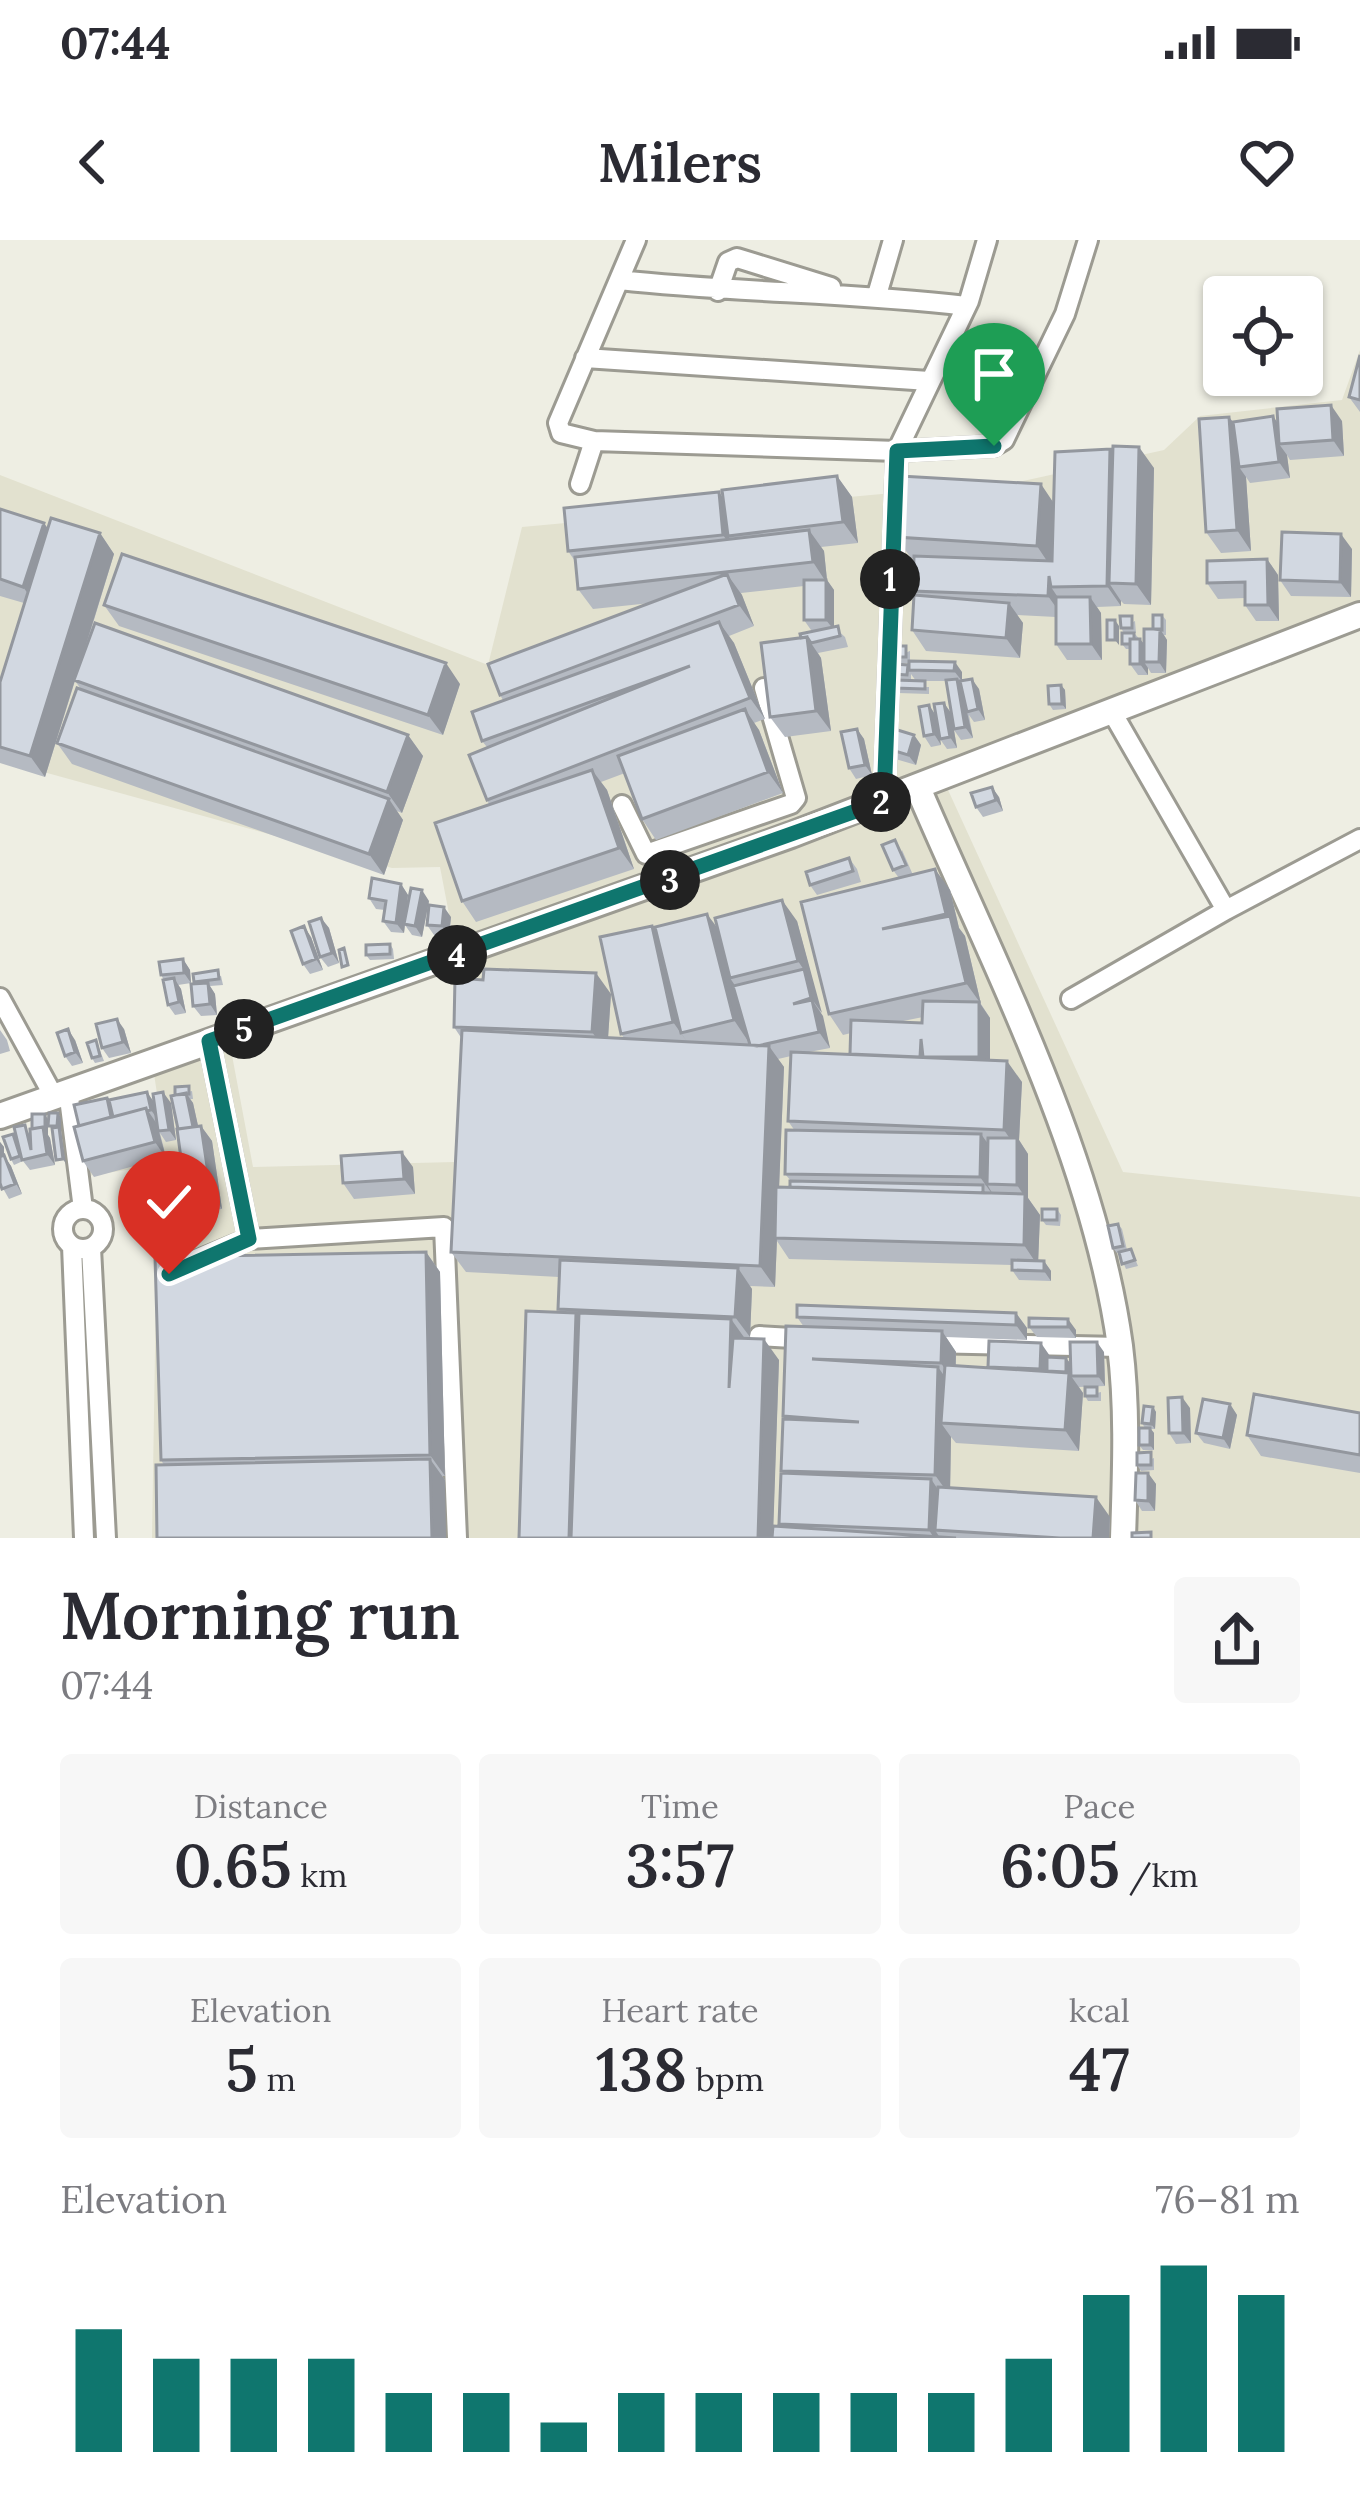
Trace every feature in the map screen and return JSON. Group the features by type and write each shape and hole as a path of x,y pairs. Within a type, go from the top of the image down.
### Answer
{"main road":[{"path":"0,1116 791,836 1360,615"},
{"path":"918,788 1025,1037 1071,1161 1108,1284 1120,1348 1126,1422 1123,1538"}],"street":[{"path":"637,240 558,429 565,436 594,441 897,451 1001,443 1065,314 1088,240"},
{"path":"877,295 893,240"},
{"path":"884,801 897,451 966,307 987,240"},
{"path":"718,290 728,262 737,258 849,294"},
{"path":"620,280 718,290 877,295 966,307"},
{"path":"585,358 929,381"},
{"path":"580,484 594,441"},
{"path":"622,805 646,854 781,809 796,797 764,688"},
{"path":"1112,712 1226,910"},
{"path":"781,809 791,836"},
{"path":"1071,999 1360,839"},
{"path":"0,998 61,1093 83,1209"},
{"path":"209,1041 249,1239"},
{"path":"83,1209 69,1214 63,1227 82,1247 105,1531 84,1531 82,1247 104,1228 97,1214 83,1209"},
{"path":"172,1272 249,1239 444,1227 457,1538"},
{"path":"759,1336 830,1340"},
{"path":"788,1359 789,1338"},
{"path":"912,1342 1120,1348"}],"shaded area":[{"path":"1360,350 1360,614 943,779 1123,1172 1360,1197 1360,1538 152,1538 158,1165 88,1176 77,1109 158,1100 152,1061 228,1034 253,1167 455,1162 468,1013 440,867 392,868 0,760 0,475 488,665 522,527 1023,481 1164,450 1200,416 1342,400"}],"building":[{"path":"1360,355 1360,400 1349,397"},
{"path":"1331,405 1333,440 1279,444 1277,409"},
{"path":"1273,416 1279,462 1239,467 1233,422"},
{"path":"1229,417 1237,530 1206,532 1199,419"},
{"path":"1113,446 1139,447 1136,584 1109,583"},
{"path":"1110,449 1107,586 1051,587 1049,576 1048,596 913,591 914,556 1052,561 1055,452"},
{"path":"837,476 843,522 728,536 722,490"},
{"path":"900,476 1041,484 1037,546 896,537"},
{"path":"719,492 723,535 568,551 564,508"},
{"path":"0,509 44,523 23,587 0,579"},
{"path":"51,518 100,533 30,756 0,747 0,682"},
{"path":"809,530 813,562 578,589 575,557"},
{"path":"1282,532 1341,534 1340,582 1280,580"},
{"path":"122,554 446,663 428,715 104,605"},
{"path":"1267,559 1268,605 1245,605 1245,582 1207,583 1207,561"},
{"path":"727,574 739,605 500,695 488,664"},
{"path":"804,580 826,580 826,620 804,620"},
{"path":"914,595 1009,603 1006,638 912,630"},
{"path":"1056,597 1090,597 1091,644 1056,644"},
{"path":"1153,615 1162,615 1162,630 1153,629"},
{"path":"1120,616 1132,616 1132,628 1121,628"},
{"path":"1107,620 1115,620 1115,640 1107,640"},
{"path":"719,622 750,698 487,800 469,755 690,666 482,741 472,712"},
{"path":"95,623 408,735 387,792 74,680"},
{"path":"838,626 840,636 811,643 801,638 800,634"},
{"path":"1144,629 1160,629 1159,662 1144,662"},
{"path":"1122,633 1134,633 1130,644 1122,644"},
{"path":"807,637 816,711 770,717 761,643"},
{"path":"1130,639 1140,639 1140,664 1130,664"},
{"path":"895,646 906,646 906,657 895,657"},
{"path":"909,661 955,662 954,671 909,670"},
{"path":"894,664 908,665 907,675 894,674"},
{"path":"957,679 965,727 954,729 946,680"},
{"path":"972,679 978,709 967,712 960,681"},
{"path":"894,680 925,681 925,689 894,688"},
{"path":"1061,685 1062,704 1049,704 1048,686"},
{"path":"77,688 389,799 369,854 57,743"},
{"path":"944,703 950,737 940,739 934,704"},
{"path":"929,705 934,734 924,736 919,707"},
{"path":"745,709 768,772 642,819 618,756"},
{"path":"891,728 914,735 908,755 885,748"},
{"path":"857,729 865,765 849,768 841,732"},
{"path":"592,770 619,848 462,901 435,823"},
{"path":"992,787 996,800 976,807 971,793"},
{"path":"895,840 906,865 893,870 882,845"},
{"path":"849,858 853,871 810,885 806,872"},
{"path":"935,869 946,914 882,929 950,916 966,983 829,1014 801,902"},
{"path":"372,878 401,884 396,923 383,921 386,901 369,898"},
{"path":"411,888 422,890 415,926 404,924"},
{"path":"782,900 798,961 730,978 715,918"},
{"path":"429,905 444,907 442,926 427,925"},
{"path":"707,914 734,1020 681,1033 655,927"},
{"path":"321,918 332,953 320,957 309,922"},
{"path":"304,926 316,959 303,964 291,931"},
{"path":"652,926 673,1022 621,1034 600,937"},
{"path":"390,944 390,954 366,955 366,945"},
{"path":"344,948 348,965 342,967 339,950"},
{"path":"183,959 184,973 161,975 159,962"},
{"path":"484,969 596,973 592,1032 454,1027 455,978 483,980"},
{"path":"804,969 811,998 793,1004 812,1000 819,1032 750,1045 733,986"},
{"path":"218,970 219,979 194,982 193,974"},
{"path":"174,978 179,1002 168,1005 163,980"},
{"path":"208,983 210,1004 193,1006 191,984"},
{"path":"923,1001 979,1002 979,1057 923,1057 921,1039 920,1057 850,1054 851,1020 922,1023"},
{"path":"117,1019 123,1042 102,1048 96,1024"},
{"path":"68,1029 75,1052 65,1056 57,1033"},
{"path":"462,1030 769,1046 760,1266 451,1252"},
{"path":"96,1040 100,1056 92,1058 87,1043"},
{"path":"791,1052 1007,1061 1004,1130 788,1121"},
{"path":"189,1086 189,1094 175,1095 175,1087"},
{"path":"147,1092 151,1110 113,1117 109,1100"},
{"path":"163,1092 169,1130 158,1131 153,1094"},
{"path":"186,1093 193,1127 178,1129 171,1096"},
{"path":"107,1098 111,1117 79,1126 74,1105"},
{"path":"146,1108 155,1142 83,1161 74,1127"},
{"path":"49,1113 58,1113 57,1126 48,1126"},
{"path":"32,1114 45,1114 45,1130 32,1129"},
{"path":"25,1125 31,1150 30,1129 43,1127 47,1154 22,1160 14,1127"},
{"path":"201,1126 211,1193 185,1197 187,1207 165,1211 155,1159 177,1155 184,1180 177,1129"},
{"path":"59,1127 63,1159 56,1160 52,1128"},
{"path":"786,1130 981,1134 980,1177 785,1174"},
{"path":"13,1134 20,1156 11,1159 3,1137"},
{"path":"988,1138 1017,1138 1017,1185 987,1184"},
{"path":"402,1152 404,1179 343,1183 341,1156"},
{"path":"4,1155 15,1184 2,1189 0,1157"},
{"path":"790,1181 983,1185 983,1193 790,1187"},
{"path":"776,1187 1025,1194 1024,1245 775,1238"},
{"path":"1042,1209 1057,1209 1057,1220 1042,1220"},
{"path":"1118,1224 1123,1246 1113,1248 1108,1226"},
{"path":"1131,1249 1135,1260 1122,1264 1119,1252"},
{"path":"426,1252 430,1455 161,1460 155,1257"},
{"path":"560,1260 738,1268 735,1317 558,1309"},
{"path":"1012,1260 1044,1261 1044,1271 1012,1270"},
{"path":"797,1305 1016,1313 1016,1325 797,1317"},
{"path":"526,1311 576,1313 569,1538 519,1538"},
{"path":"579,1313 731,1319 729,1388 733,1338 764,1339 758,1538 571,1538"},
{"path":"1029,1318 1068,1319 1068,1327 1029,1327"},
{"path":"786,1326 942,1331 941,1363 812,1359 938,1367 935,1475 781,1471 783,1419 859,1422 783,1416"},
{"path":"989,1341 1041,1343 1040,1369 988,1367"},
{"path":"1070,1342 1097,1342 1098,1376 1071,1376"},
{"path":"1047,1357 1066,1358 1066,1372 1047,1371"},
{"path":"945,1365 1069,1373 1065,1430 941,1423"},
{"path":"1085,1387 1097,1387 1097,1396 1085,1396"},
{"path":"1254,1394 1360,1413 1360,1455 1247,1435"},
{"path":"1182,1397 1183,1433 1169,1433 1168,1398"},
{"path":"1203,1399 1230,1404 1223,1438 1196,1433"},
{"path":"1144,1406 1153,1407 1151,1424 1142,1423"},
{"path":"1139,1428 1150,1428 1150,1445 1139,1445"},
{"path":"1151,1452 1151,1465 1137,1465 1137,1453"},
{"path":"430,1459 432,1538 157,1538 156,1465"},
{"path":"781,1473 931,1479 929,1530 779,1524"},
{"path":"1136,1473 1148,1473 1148,1501 1135,1500"},
{"path":"938,1487 1096,1497 1093,1538 935,1530"},
{"path":"773,1526 956,1538 772,1538"},
{"path":"1151,1532 1151,1538 1132,1538 1132,1533"}],"route":[{"path":"169,1274 249,1239 209,1041 884,801 897,451 994,446"}]}
